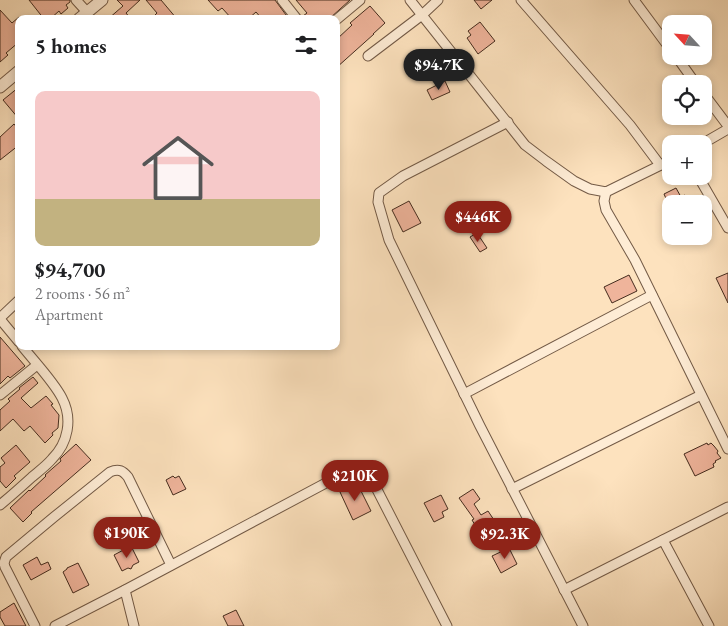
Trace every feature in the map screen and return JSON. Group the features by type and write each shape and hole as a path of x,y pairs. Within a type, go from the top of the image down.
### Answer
{"street":[{"path":"76,0 83,15 102,0"},
{"path":"282,0 294,15"},
{"path":"340,17 360,0"},
{"path":"410,0 525,145 574,181 590,189 606,192 660,165 630,125 521,0"},
{"path":"368,56 438,0"},
{"path":"634,0 662,38"},
{"path":"0,87 15,74"},
{"path":"712,105 728,128 712,138"},
{"path":"508,122 403,176 379,192 378,202 389,240 464,394 582,626"},
{"path":"703,185 728,228"},
{"path":"606,192 604,201 606,210 635,260 728,449"},
{"path":"464,394 652,295"},
{"path":"15,304 0,318 15,337"},
{"path":"0,506 52,459 62,446 67,434 67,411 62,398 54,385 25,350"},
{"path":"0,395 37,365"},
{"path":"512,489 701,394"},
{"path":"55,626 354,468 359,468 369,474 447,626"},
{"path":"35,626 5,567 6,557 110,472 120,470 128,477 171,565"},
{"path":"564,590 728,507"},
{"path":"663,540 709,626"},
{"path":"125,590 134,626"}],"building":[{"path":"29,0 70,0 66,5 68,8 61,14 59,11 54,15 41,15"},
{"path":"117,0 140,0 126,13 128,15 113,15 123,6"},
{"path":"146,0 161,0 174,15 155,15 157,13"},
{"path":"208,0 275,0 286,15 259,15 256,12 253,15 228,15 222,8 218,11"},
{"path":"296,0 350,0 333,15 304,15 307,13"},
{"path":"474,0 492,0 481,9"},
{"path":"370,6 385,23 340,64 340,36 352,25 350,23"},
{"path":"0,10 12,23 15,20 15,45 6,53 8,55 0,62"},
{"path":"480,22 495,41 478,54 467,38 471,35 468,31"},
{"path":"445,81 450,92 432,100 427,90"},
{"path":"15,90 15,114 3,100"},
{"path":"14,124 15,148 0,160 0,137"},
{"path":"676,188 680,195 664,195"},
{"path":"409,201 421,223 403,232 392,210"},
{"path":"484,213 493,227 487,231 477,216"},
{"path":"477,233 487,248 480,252 470,237"},
{"path":"728,273 728,303 716,278"},
{"path":"629,275 637,291 612,303 604,287"},
{"path":"0,337 25,366 10,378 8,376 0,384"},
{"path":"33,377 38,383 21,398 31,408 46,396 59,415 58,428 45,443 30,426 24,431 13,419 0,431 0,410 10,401 8,399 19,388"},
{"path":"707,443 708,445 711,443 714,446 721,458 715,461 714,467 695,476 684,454"},
{"path":"76,444 91,460 31,512 23,522 10,508 46,476"},
{"path":"16,445 30,462 14,476 16,478 6,488 0,481 0,467 5,463 1,458"},
{"path":"173,476 175,478 179,476 186,489 173,495 166,480"},
{"path":"357,483 371,511 353,520 340,492"},
{"path":"473,489 480,499 474,504 481,515 488,511 494,520 492,521 494,523 490,526 492,529 481,535 472,520 474,519 459,498"},
{"path":"441,495 448,509 442,512 444,517 434,522 424,503"},
{"path":"131,546 139,562 133,565 131,569 128,568 122,571 114,555"},
{"path":"509,548 517,564 501,573 492,556"},
{"path":"37,557 41,565 48,562 51,569 31,580 23,565"},
{"path":"78,563 89,585 73,593 63,572"},
{"path":"14,603 26,626 5,626 0,617 0,612"},
{"path":"236,610 244,626 228,626 223,616"}]}
